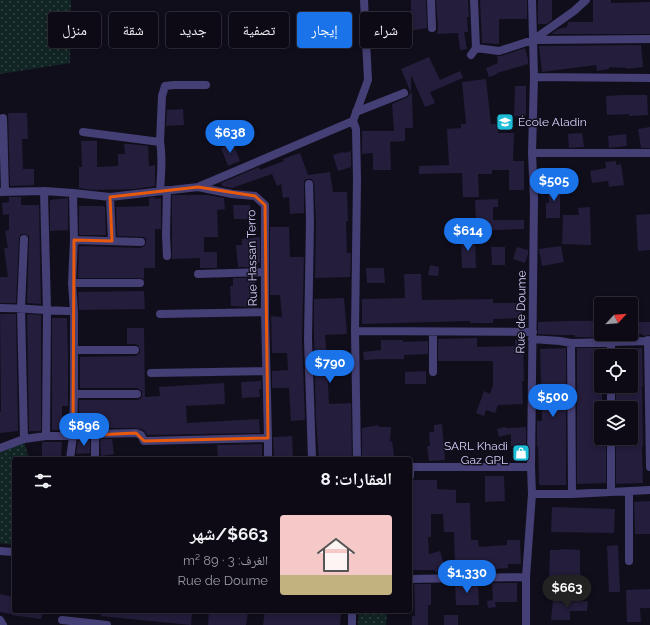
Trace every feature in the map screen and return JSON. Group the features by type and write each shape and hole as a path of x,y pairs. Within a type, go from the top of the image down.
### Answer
{"street":[{"path":"357,457 355,331 357,180 356,129 353,121 368,80 364,0"},
{"path":"431,0 432,28"},
{"path":"471,55 476,48 474,0"},
{"name":"Rue de Doume","path":"526,625 526,577 532,494 534,200 532,153 534,77 532,0"},
{"path":"476,48 499,51 533,40 574,11 586,0"},
{"path":"533,40 650,39"},
{"path":"534,77 650,78"},
{"path":"167,256 162,153 160,142 162,96 166,86 206,85"},
{"path":"356,112 404,93"},
{"path":"3,118 3,192"},
{"path":"198,187 353,121"},
{"path":"83,132 160,142"},
{"path":"532,153 650,153"},
{"path":"308,184 310,222 308,339 312,457"},
{"name":"Rue Hassan Terro","path":"3,192 44,191 110,197 198,187 232,194 254,196 265,205 265,312 268,457"},
{"path":"44,191 47,311 46,436"},
{"path":"70,457 73,436 74,394 74,311 72,283 74,240 73,193"},
{"path":"110,197 112,241"},
{"path":"24,239 22,308 24,439"},
{"path":"74,240 141,242"},
{"path":"198,274 265,272"},
{"path":"72,283 140,283"},
{"path":"0,308 74,311"},
{"path":"160,314 265,312"},
{"path":"355,331 533,336 571,343 610,341 611,349"},
{"path":"433,332 433,372"},
{"path":"638,341 649,341 650,467"},
{"path":"571,343 572,494"},
{"path":"74,350 135,350"},
{"path":"151,373 266,371"},
{"path":"74,394 137,394"},
{"path":"0,448 24,439 46,436 96,434 136,433 141,435 144,441 268,438"},
{"path":"95,457 96,434"},
{"path":"611,445 611,492"},
{"path":"412,467 531,467"},
{"path":"532,494 572,494 650,490"},
{"path":"629,561 630,491"},
{"path":"0,551 12,552"},
{"path":"412,579 526,577"},
{"path":"352,613 352,625"},
{"path":"0,620 3,625"},
{"path":"62,622 107,625"}],"highlighted area":[{"path":"198,187 255,196 265,205 268,438 144,441 136,433 73,436 74,240 112,241 110,197"}],"green space":[{"path":"0,0 71,0 71,12 48,12 48,48 70,48 70,63 0,74"},
{"path":"24,441 28,457 12,457 12,545 0,543 0,445"},
{"path":"359,613 387,613 386,625 358,625"}],"building":[{"path":"411,0 426,0 427,28 412,31 412,12 401,12 411,11"},
{"path":"436,0 468,0 468,32 464,32 467,49 460,50 458,33 437,34"},
{"path":"480,0 527,0 527,19 499,19 499,44 482,43"},
{"path":"538,0 552,0 552,20 547,24 538,24"},
{"path":"593,0 611,0 611,3 650,2 650,34 551,34 558,29 567,27 568,22 593,22"},
{"path":"641,45 643,67 627,69 609,67 609,69 597,71 596,65 542,72 539,46"},
{"path":"525,48 528,64 497,73 489,77 486,68 498,63 497,56"},
{"path":"429,57 440,80 460,71 463,78 430,92 435,103 425,107 411,75 411,93 401,69"},
{"path":"486,79 491,124 499,124 498,133 514,133 513,161 524,161 524,190 509,190 509,170 492,170 492,174 478,174 479,197 463,197 462,173 419,174 419,166 449,165 447,129 461,128 461,124 466,124 462,82"},
{"path":"515,86 526,86 526,116 514,116"},
{"path":"412,93 413,128 405,128 405,141 390,142 391,170 373,170 373,153 362,154 362,131 394,131 392,104 406,98"},
{"path":"647,95 648,115 607,115 606,96"},
{"path":"183,109 184,125 166,126 167,110"},
{"path":"8,113 27,113 28,139 22,139 23,169 34,169 34,185 10,186"},
{"path":"650,127 650,148 641,148 638,129"},
{"path":"582,133 584,147 569,148 568,134"},
{"path":"626,134 627,146 609,148 608,136"},
{"path":"81,141 97,141 97,167 118,166 118,154 125,154 124,144 148,146 149,166 155,165 155,186 134,189 93,190 79,188 79,167 82,167"},
{"path":"233,143 240,161 228,166 221,148"},
{"path":"351,151 351,167 338,171 333,155"},
{"path":"300,153 308,175 330,172 333,192 347,192 347,253 351,253 350,277 315,278 316,222 314,184 312,179 306,179 304,181 304,213 290,214 289,197 283,198 281,184 277,186 272,174 232,188 222,186 221,183 259,167 260,170 284,161 283,159"},
{"path":"616,161 616,165 621,164 624,185 609,187 608,181 592,183 590,171 606,168 605,162"},
{"path":"548,185 562,185 563,195 560,195 560,218 546,218 546,203 549,203"},
{"path":"172,195 207,195 224,198 225,209 217,210 218,237 204,237 204,252 217,252 217,268 200,268 200,258 172,259"},
{"path":"9,197 21,197 21,205 39,205 41,304 27,303 29,236 25,234 21,234 19,239 16,303 0,303 0,277 8,277 4,248 8,248 5,231 9,230 9,214 3,215 2,203 9,202"},
{"path":"155,197 155,199 161,198 161,229 155,229 155,268 144,268 144,279 78,278 79,246 141,248 145,245 146,239 144,237 117,236 116,207 149,206 149,198"},
{"path":"68,198 68,230 50,231 50,200"},
{"path":"498,199 498,207 493,207 493,220 524,220 524,229 470,231 470,221 476,221 475,200"},
{"path":"233,205 250,205 250,219 234,219"},
{"path":"79,206 105,207 106,235 79,235"},
{"path":"590,207 591,245 562,244 563,215 579,215 578,208"},
{"path":"650,214 650,250 638,251 636,215"},
{"path":"270,227 289,227 290,257 304,257 302,339 305,420 291,421 289,388 272,388 272,371 288,370 287,353 272,353 271,316 282,317 280,295 270,295"},
{"path":"260,237 260,263 254,263 254,267 238,267 236,245 242,245 242,239"},
{"path":"461,237 475,237 476,268 462,268"},
{"path":"561,246 564,262 542,266 539,249"},
{"path":"491,247 505,247 505,265 492,265"},
{"path":"517,247 528,250 525,263 513,259"},
{"path":"430,265 439,267 438,276 428,275"},
{"path":"366,268 384,268 385,283 367,283"},
{"path":"404,274 421,274 422,300 493,299 493,303 522,303 522,318 493,319 493,323 470,323 470,321 362,324 362,299 405,298"},
{"path":"233,278 255,278 257,307 231,306 230,286 233,286"},
{"path":"144,291 145,309 79,310 78,292"},
{"path":"344,298 347,334 325,335 327,357 338,354 340,361 327,365 329,404 351,403 352,457 319,457 316,420 314,299"},
{"path":"0,314 16,314 18,431 0,433 1,412"},
{"path":"27,314 41,315 41,431 29,431"},
{"path":"52,318 67,318 68,406 62,406 62,430 52,430"},
{"path":"594,321 594,337 538,334 538,322"},
{"path":"638,322 650,322 650,335 643,336 643,334 638,334"},
{"path":"127,328 144,328 145,397 160,396 159,387 224,383 225,404 186,406 187,423 259,419 260,433 147,435 144,430 136,428 95,428 79,430 79,400 137,400 142,396 142,391 137,388 80,388 80,357 135,356 140,353 138,345 127,344"},
{"path":"477,338 477,347 515,346 515,340 523,340 523,404 498,405 495,413 486,410 484,416 476,413 484,391 490,394 493,385 493,361 438,361 438,339"},
{"path":"381,340 403,340 403,342 428,341 428,354 404,355 404,359 364,360 363,352 381,350"},
{"path":"566,348 566,485 539,485 537,421 542,421 540,349"},
{"path":"577,348 604,348 594,349 594,393 602,393 602,401 594,401 594,445 606,445 606,483 577,484"},
{"path":"642,348 643,483 616,484 616,445 638,445 638,401 616,401 616,393 638,393 638,349 616,349"},
{"path":"426,371 426,384 405,384 405,372"},
{"path":"261,381 261,389 259,389 260,397 242,398 241,382"},
{"path":"442,424 445,460 429,461 427,446 430,446 429,432 434,432 434,425"},
{"path":"379,425 379,427 391,427 390,442 392,441 394,457 362,457 362,428"},
{"path":"505,427 526,427 526,446 511,446 511,434 499,437 497,429"},
{"path":"292,436 293,457 274,457 273,437"},
{"path":"100,439 112,439 114,454 101,456"},
{"path":"90,440 90,453 76,454 78,441"},
{"path":"42,442 62,442 61,457 42,457"},
{"path":"262,444 262,457 218,457 217,445"},
{"path":"485,476 504,476 505,501 485,502"},
{"path":"437,480 437,489 456,490 456,503 470,503 471,540 478,540 479,547 507,545 507,540 520,540 521,564 508,564 508,568 479,570 455,569 454,532 444,532 443,514 431,514 431,537 428,537 429,554 440,551 445,569 435,572 435,570 412,570 412,481"},
{"path":"650,501 650,534 635,534 634,502"},
{"path":"552,507 615,509 614,533 551,532"},
{"path":"618,545 620,592 609,592 607,546"},
{"path":"550,550 580,550 580,578 558,577 558,581 549,581"},
{"path":"478,583 479,605 456,605 455,584"},
{"path":"492,583 517,583 517,602 495,602 496,607 488,608 487,601 493,600"},
{"path":"414,584 431,584 431,605 428,605 428,625 412,625 412,616 415,616"},
{"path":"650,589 650,608 640,608 641,622 627,622 626,590"},
{"path":"0,594 12,597 12,613 42,613 41,619 0,612"},
{"path":"553,600 588,601 587,611 570,611 570,620 551,620"},
{"path":"101,613 192,613 191,625 101,616"},
{"path":"209,613 248,613 246,625 208,625"},
{"path":"265,613 341,614 340,625 263,625"},
{"path":"444,615 458,615 458,625 444,625"}],"place":[{"name":"École Aladin","path":"505,122"},
{"name":"SARL Khadi Gaz GPL","path":"521,453"}]}
